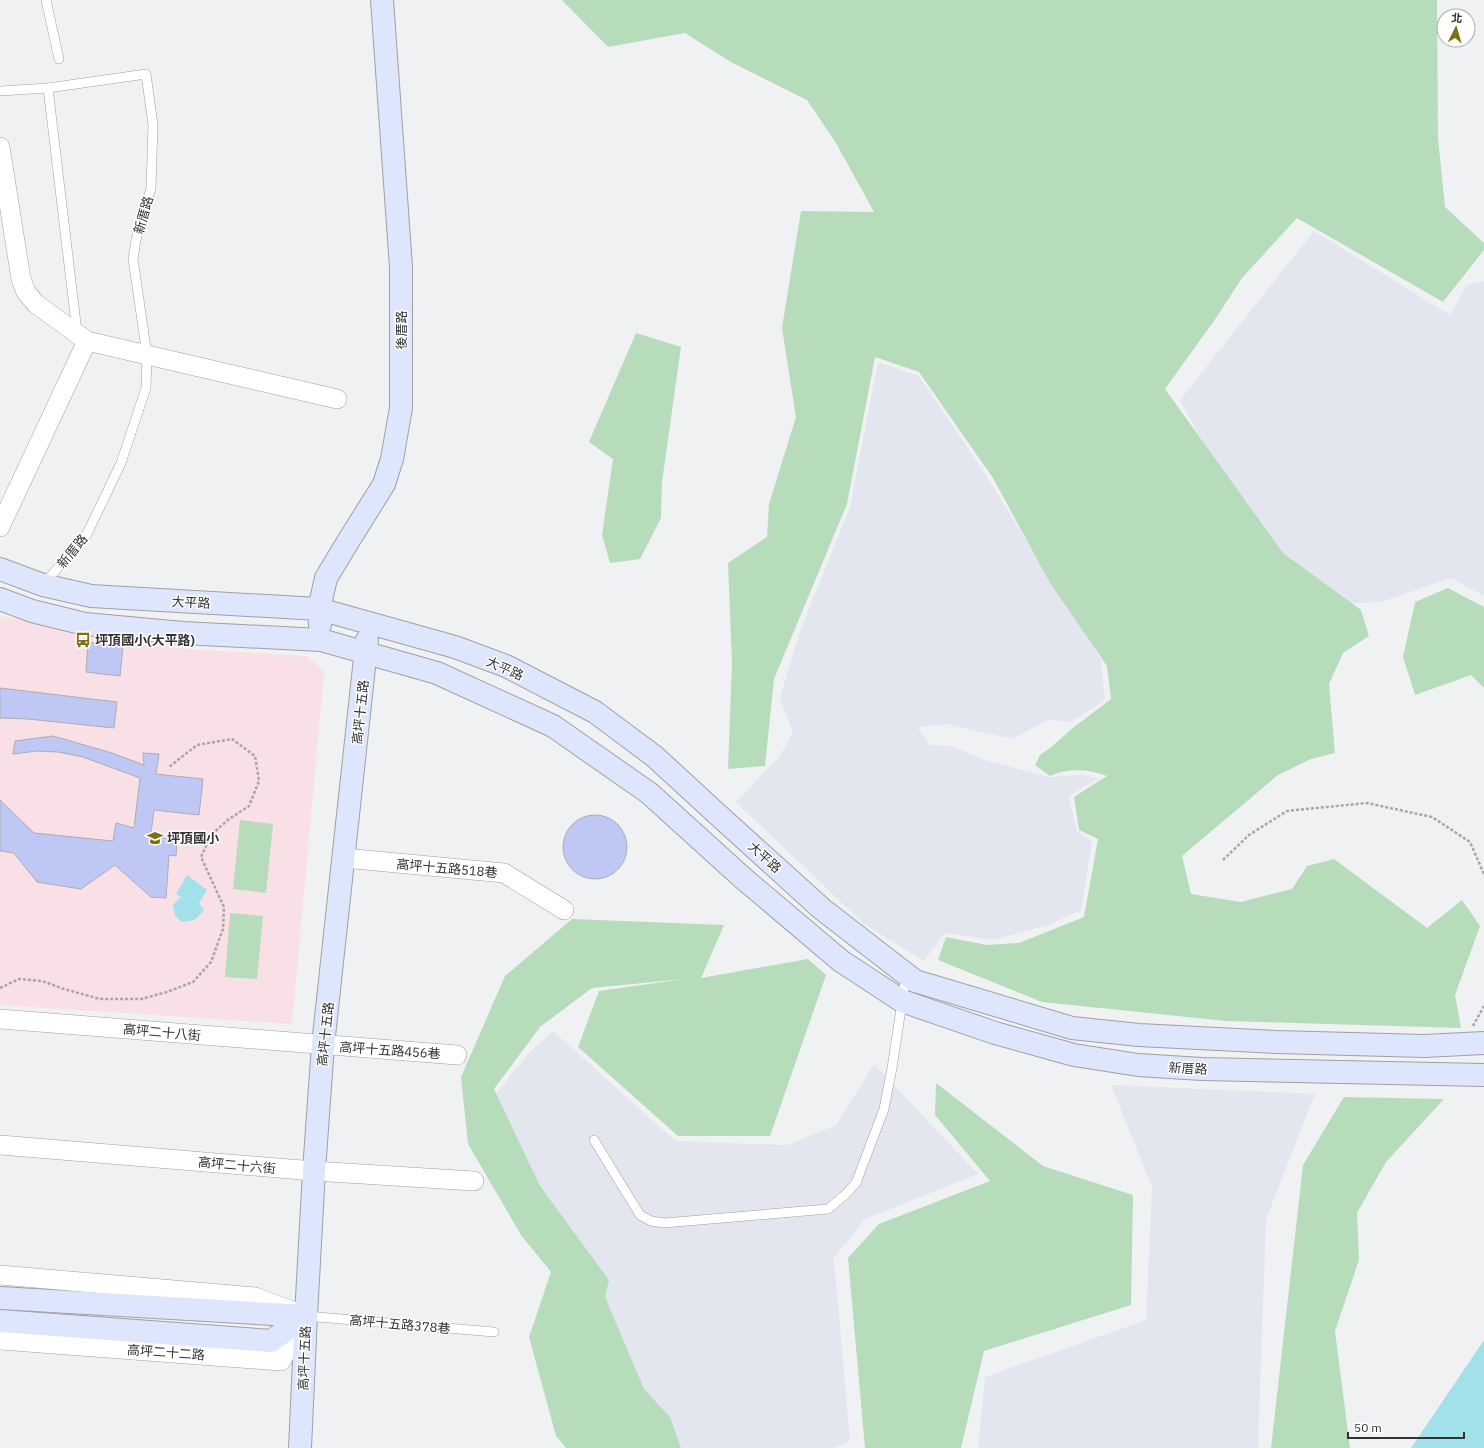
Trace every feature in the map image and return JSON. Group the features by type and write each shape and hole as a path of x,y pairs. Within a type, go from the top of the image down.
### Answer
{"street":[{"name":"後厝路","path":"321,640 319,610 326,578 384,484 392,459 401,408 401,267 382,0"},
{"path":"0,147 21,279 26,292 36,304 82,337 148,355 337,399"},
{"path":"0,527 82,337"},
{"name":"大平路","path":"0,569 44,585 91,596 319,610 368,622 455,647 506,666 595,712 654,756 822,909 911,978"},
{"path":"0,599 32,611 85,624 183,633 321,640 438,673 554,726 649,793 744,879 841,961 902,1001"},
{"name":"高坪十五路","path":"300,1448 314,1171 323,1045 367,654 368,622"},
{"name":"高坪十五路518巷","path":"344,858 504,873 564,910"},
{"path":"911,978 1072,1028 1139,1036 1424,1046 1484,1043"},
{"name":"新厝路","path":"902,1001 995,1033 1074,1055 1138,1066 1202,1069 1484,1075"},
{"name":"高坪二十八街","path":"0,1019 323,1045"},
{"name":"高坪十五路456巷","path":"323,1045 457,1055"},
{"name":"高坪二十六街","path":"0,1145 314,1171 474,1181"},
{"path":"0,1275 254,1297 306,1316"},
{"path":"0,1298 306,1316"},
{"name":"高坪二十二路","path":"0,1321 271,1341 306,1316"},
{"name":"高坪二十二路","path":"0,1340 281,1361 306,1316"}],"lane":[{"path":"46,0 59,60"},
{"name":"新厝路","path":"44,585 87,534 121,463 146,388 148,355 133,259 136,240 151,188 152,126 146,74 48,88"},
{"path":"0,91 48,88 82,337"},
{"path":"594,1140 640,1215 651,1221 664,1223 828,1209 846,1194 856,1183 884,1109 902,1001 911,978"},
{"name":"高坪十五路378巷","path":"306,1316 494,1332"}],"path":[{"path":"0,988 19,979 42,981 100,999 141,999 168,992 193,982 211,962 223,929 224,906 201,858 211,835 229,819 249,806 259,781 255,756 232,739 197,745 169,767"},
{"path":"1223,860 1249,835 1287,811 1367,803 1432,817 1470,842 1484,874"}],"shaded area":[{"path":"1314,231 1450,315 1467,285 1484,281 1484,596 1451,578 1381,602 1282,606 1231,494 1180,400"},
{"path":"878,362 919,376 980,466 1101,660 1105,700 1071,722 1048,720 1012,739 947,724 917,727 930,745 951,746 985,760 1049,777 1081,775 1099,778 1069,796 1077,832 1092,841 1081,910 1048,925 993,940 944,933 924,961 864,924 736,802 779,757 793,733 780,698 799,634 850,507"},
{"name":"坪頂國小","path":"0,616 62,629 186,649 307,656 324,672 292,1024 0,1005"},
{"path":"553,1031 675,1141 788,1145 836,1125 874,1064 978,1174 865,1219 834,1258 850,1441 834,1448 663,1448 582,1274 580,1239 547,1208 493,1097 530,1052"},
{"path":"1111,1085 1315,1094 1266,1219 1258,1448 978,1448 985,1377 1146,1320 1152,1187"}],"green space":[{"path":"562,0 1437,0 1436,48 1437,48 1438,138 1445,207 1484,243 1484,250 1443,302 1297,218 1242,278 1216,318 1165,389 1283,553 1361,610 1369,636 1343,653 1329,684 1335,753 1311,759 1278,775 1182,856 1191,894 1241,902 1292,889 1307,866 1334,859 1427,928 1462,900 1480,926 1455,995 1461,1028 1226,1021 1042,1002 938,960 946,937 987,945 1019,943 1084,917 1098,839 1079,830 1074,797 1107,776 1078,770 1057,773 1050,776 1035,765 1040,755 1111,699 1107,666 1050,583 993,478 919,372 875,357 847,504 774,679 765,766 728,769 732,663 728,563 767,537 769,504 796,417 782,328 801,211 874,212 836,143 807,100 731,62 685,33 608,47"},
{"path":"636,333 681,347 662,482 661,518 640,559 610,563 602,535 613,459 589,442"},
{"path":"1448,588 1484,607 1484,688 1471,675 1415,695 1403,657 1415,602"},
{"path":"240,820 273,824 266,893 233,889"},
{"path":"230,913 263,916 257,979 225,977"},
{"path":"572,919 724,925 701,978 808,959 826,975 770,1136 678,1136 578,1047 599,991 684,979 592,988 540,1027 494,1089 540,1186 609,1280 605,1297 644,1389 670,1417 681,1448 566,1448 556,1436 529,1337 551,1272 521,1235 468,1144 461,1077 505,976"},
{"path":"936,1083 1043,1166 1133,1195 1131,1305 984,1351 961,1448 865,1448 848,1258 879,1224 990,1181 935,1115"},
{"path":"1344,1097 1444,1099 1386,1162 1357,1213 1359,1260 1335,1331 1350,1448 1271,1448 1303,1165"}],"water":[{"path":"187,875 207,890 199,903 204,910 194,919 181,922 175,915 173,905 181,897 176,894"},
{"path":"1484,1340 1484,1448 1411,1448"}],"building":[{"path":"88,642 123,646 120,676 86,672"},
{"path":"0,688 117,702 114,728 28,719 0,718"},
{"path":"53,736 112,753 144,765 143,753 159,754 156,774 203,779 199,815 154,810 151,833 177,839 176,856 169,855 166,898 151,897 115,865 81,889 37,882 14,853 0,851 0,800 34,833 113,841 116,823 134,828 140,778 83,757 58,752 37,751 13,754 15,741"},
{"path":"589,815 601,815 618,824 625,835 627,847 625,859 618,870 601,879 589,879 577,874 568,865 563,853 563,841 568,829 577,820"}],"place":[{"name":"坪頂國小(大平路)","path":"83,640"},
{"name":"坪頂國小","path":"155,838"}]}
